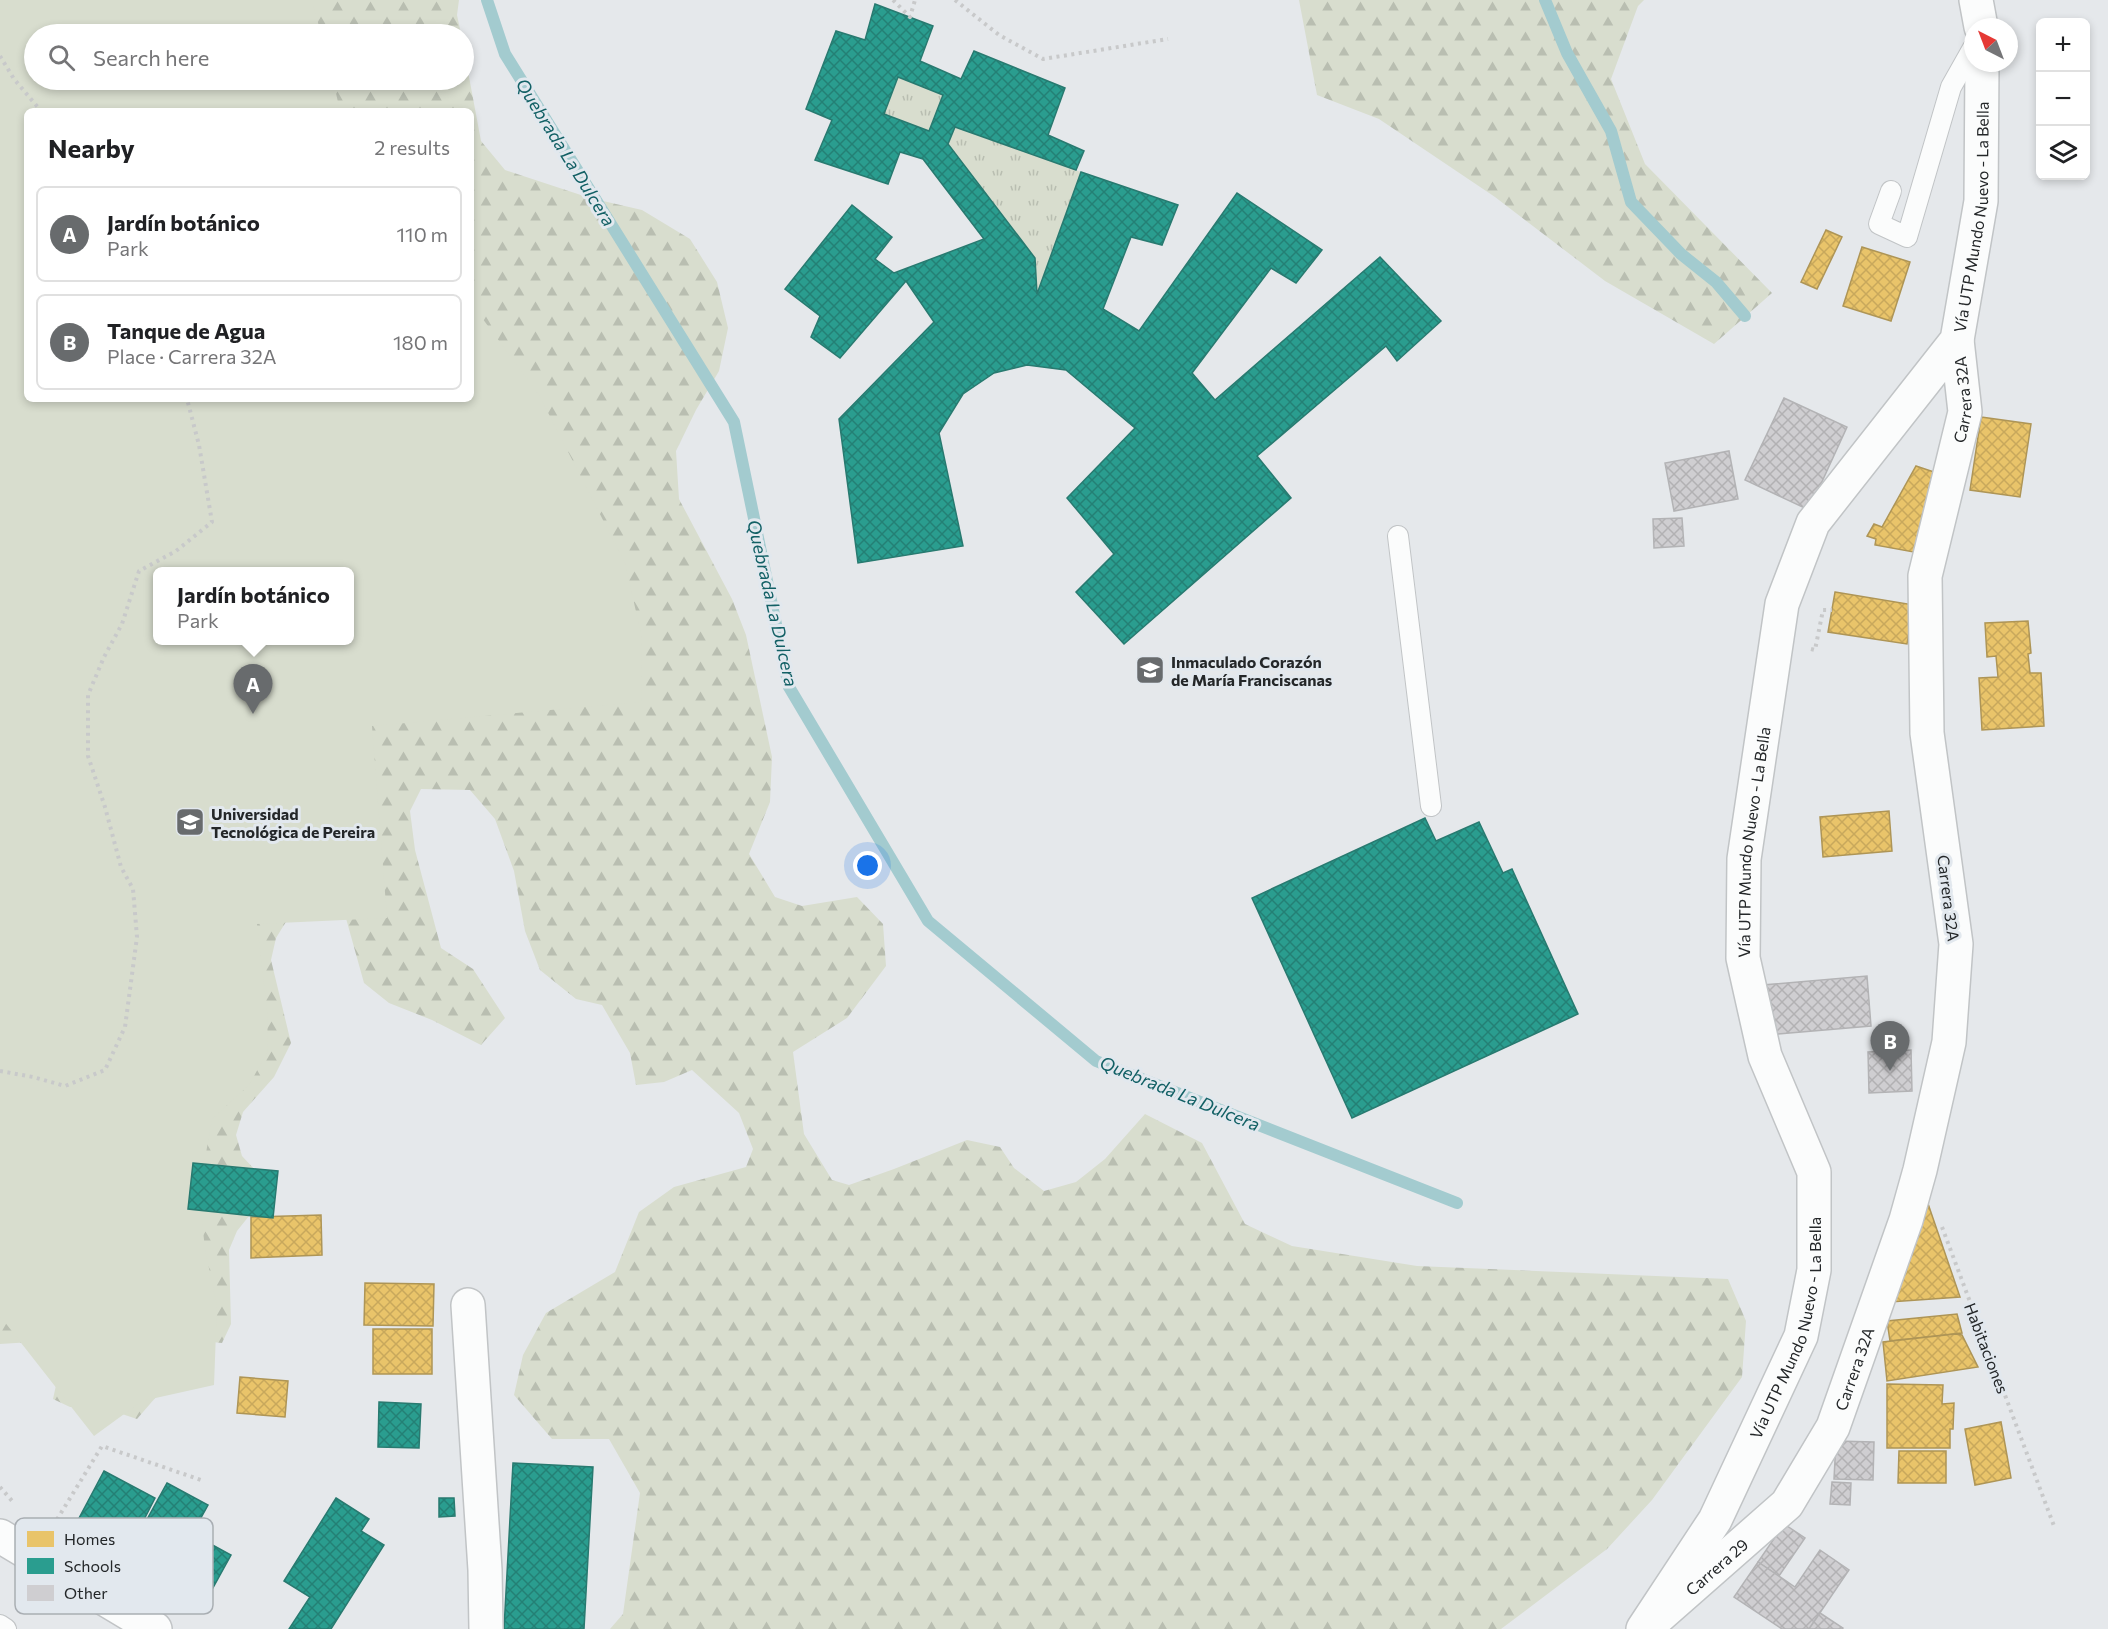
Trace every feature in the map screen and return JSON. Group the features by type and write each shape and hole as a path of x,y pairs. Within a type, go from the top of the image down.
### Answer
{"street":[{"path":"1976,0 1979,18"},
{"name":"Vía UTP Mundo Nuevo - La Bella","path":"1646,1629 1714,1520 1802,1336 1814,1270 1814,1172 1765,1056 1743,958 1744,859 1782,604 1814,523 1957,340 1981,201 1982,72"},
{"name":"Carrera 32A","path":"1787,1504 1833,1427 1898,1242 1920,1170 1949,1042 1956,944 1927,734 1925,576 1965,412 1957,340"},
{"path":"468,1305 485,1570 486,1629"},
{"name":"Carrera 29","path":"1646,1629 1787,1504"},
{"path":"0,1536 15,1545"},
{"path":"129,1614 154,1629"}],"lane":[{"path":"1891,190 1879,224 1907,237 1951,87 1964,64"},
{"path":"1398,536 1431,806"},
{"path":"0,1625 6,1629"}],"path":[{"path":"893,0 910,17 915,0"},
{"path":"955,0 999,35 1043,59 1168,39"},
{"path":"0,56 14,79 38,108"},
{"path":"0,1071 65,1086 105,1070 125,1027 137,937 133,889 121,867 88,756 88,695 104,657 122,624 140,572 176,551 212,522 199,444 188,402"},
{"name":"Habitaciones","path":"1941,1226 2054,1526"},
{"path":"57,1518 102,1446 201,1480"},
{"path":"0,1487 20,1509"}],"green space":[{"name":"Universidad Tecnológica de Pereira","path":"0,0 459,0 457,15 459,24 24,24 24,90 471,90 481,141 505,170 590,198 642,210 690,239 717,282 728,328 719,371 676,451 679,499 732,599 746,635 772,757 770,802 749,854 775,897 802,906 857,897 883,924 886,966 847,1018 793,1052 804,1134 832,1180 849,1185 967,1140 1000,1147 1014,1168 1044,1191 1076,1182 1105,1159 1145,1114 1202,1143 1245,1224 1292,1246 1417,1266 1728,1279 1746,1321 1742,1377 1652,1500 1607,1549 1501,1629 610,1629 623,1614 640,1493 609,1439 552,1439 514,1395 523,1355 546,1313 615,1272 639,1212 674,1187 746,1167 753,1149 739,1113 692,1070 664,1082 636,1085 630,1053 602,1005 576,999 540,970 525,931 514,871 495,819 470,790 421,789 410,811 415,850 441,948 473,969 505,1018 481,1045 432,1020 389,1003 364,983 342,904 297,904 276,938 271,960 291,1043 274,1077 243,1112 236,1135 242,1156 257,1172 253,1211 237,1231 229,1250 231,1324 222,1343 171,1338 156,1397 137,1419 107,1409 70,1407 53,1399 60,1367 32,1342 0,1344"},
{"path":"0,0 312,0 318,24 24,24 24,90 335,90 339,108 24,108 24,402 474,402 474,307 539,395 625,563 642,638 641,702 372,726 387,918 257,924 267,1010 268,1051 249,1085 212,1119 199,1193 205,1249 217,1306 214,1385 142,1401 94,1436 0,1316"},
{"path":"1299,0 1644,0 1638,6 1611,79 1645,164 1772,293 1714,344 1605,281 1495,197 1379,119 1317,95"},
{"path":"898,77 943,95 929,131 884,114"},
{"path":"955,127 1081,172 1037,294 948,144"}],"building: Homes":[{"path":"1826,230 1842,237 1817,289 1801,282"},
{"path":"1862,247 1910,262 1891,321 1843,306"},
{"path":"1981,417 2031,424 2020,497 1970,490"},
{"path":"1916,466 1934,472 1919,553 1875,545 1876,539 1867,536 1874,524 1882,527"},
{"path":"1835,592 1914,605 1907,644 1828,632"},
{"path":"2028,621 2030,673 2041,673 2044,726 1982,730 1979,678 1998,677 1996,656 1987,657 1985,623"},
{"path":"1889,811 1892,851 1823,857 1820,817"},
{"path":"1924,1192 1960,1297 1890,1302"},
{"path":"321,1215 322,1255 251,1258 251,1217"},
{"path":"365,1283 434,1284 433,1326 364,1325"},
{"path":"1957,1314 1962,1333 1890,1341 1887,1321"},
{"path":"373,1329 432,1329 432,1374 373,1374"},
{"path":"1962,1335 1978,1367 1887,1381 1883,1342"},
{"path":"240,1377 288,1381 285,1417 237,1413"},
{"path":"1887,1384 1943,1385 1942,1404 1954,1403 1950,1448 1887,1448"},
{"path":"2001,1422 2011,1478 1975,1485 1965,1429"},
{"path":"1899,1451 1946,1451 1946,1483 1898,1483"}],"building: Schools":[{"path":"875,4 933,26 920,61 961,79 974,51 1065,88 1048,135 1084,151 1076,170 955,127 948,144 1035,258 1037,294 1081,172 1178,205 1162,245 1131,237 1103,309 1139,331 1237,193 1322,250 1296,283 1271,268 1192,373 1215,400 1380,257 1441,321 1397,361 1386,346 1257,456 1291,498 1124,644 1076,592 1114,554 1067,498 1135,428 1066,370 1027,365 994,373 963,394 939,433 963,546 858,563 839,419 934,322 906,281 840,358 811,337 820,316 785,289 852,205 892,237 875,259 894,273 984,239 923,159 900,152 888,184 815,160 832,120 806,109 836,31 865,40","holes":["898,77 943,95 929,131 884,114"]},
{"path":"1425,818 1436,841 1479,822 1503,873 1512,869 1578,1014 1352,1118 1252,898"},
{"path":"193,1163 278,1171 273,1218 188,1209"},
{"path":"379,1402 421,1404 419,1448 378,1447"},
{"path":"513,1463 593,1467 584,1629 504,1629"},
{"path":"104,1471 155,1498 145,1518 79,1518"},
{"path":"167,1483 208,1505 201,1518 148,1518"},
{"path":"336,1498 369,1519 361,1531 384,1545 331,1629 289,1629 310,1597 284,1581"},
{"path":"439,1498 454,1498 455,1516 439,1517"},
{"path":"213,1545 231,1555 213,1588"}],"building: Other":[{"path":"1784,398 1847,427 1809,510 1745,480"},
{"path":"1729,451 1738,499 1674,511 1665,463"},
{"path":"1682,518 1684,546 1654,548 1653,519"},
{"path":"1867,976 1871,1026 1767,1035 1763,985"},
{"path":"1911,1050 1912,1091 1869,1093 1868,1052"},
{"path":"1836,1441 1874,1442 1873,1480 1834,1479"},
{"path":"1832,1482 1851,1483 1850,1505 1830,1504"},
{"path":"1784,1524 1805,1538 1779,1576 1758,1562"},
{"path":"1820,1550 1849,1570 1809,1629 1782,1629 1734,1597 1758,1562 1795,1587"},
{"path":"1820,1613 1843,1628 1809,1629"}],"waterway":[{"name":"Quebrada La Dulcera","path":"487,0 505,54 734,422 789,687 928,921 1096,1061 1457,1203"},
{"path":"1545,0 1567,53 1611,131 1631,202 1681,254 1716,282 1745,316"}],"place":[{"name":"Inmaculado Corazón de María Franciscanas","path":"1150,670"},
{"name":"Jardín botánico","path":"253,714"},
{"name":"Universidad Tecnológica de Pereira","path":"190,822"},
{"name":"Tanque de Agua","path":"1890,1071"}]}
